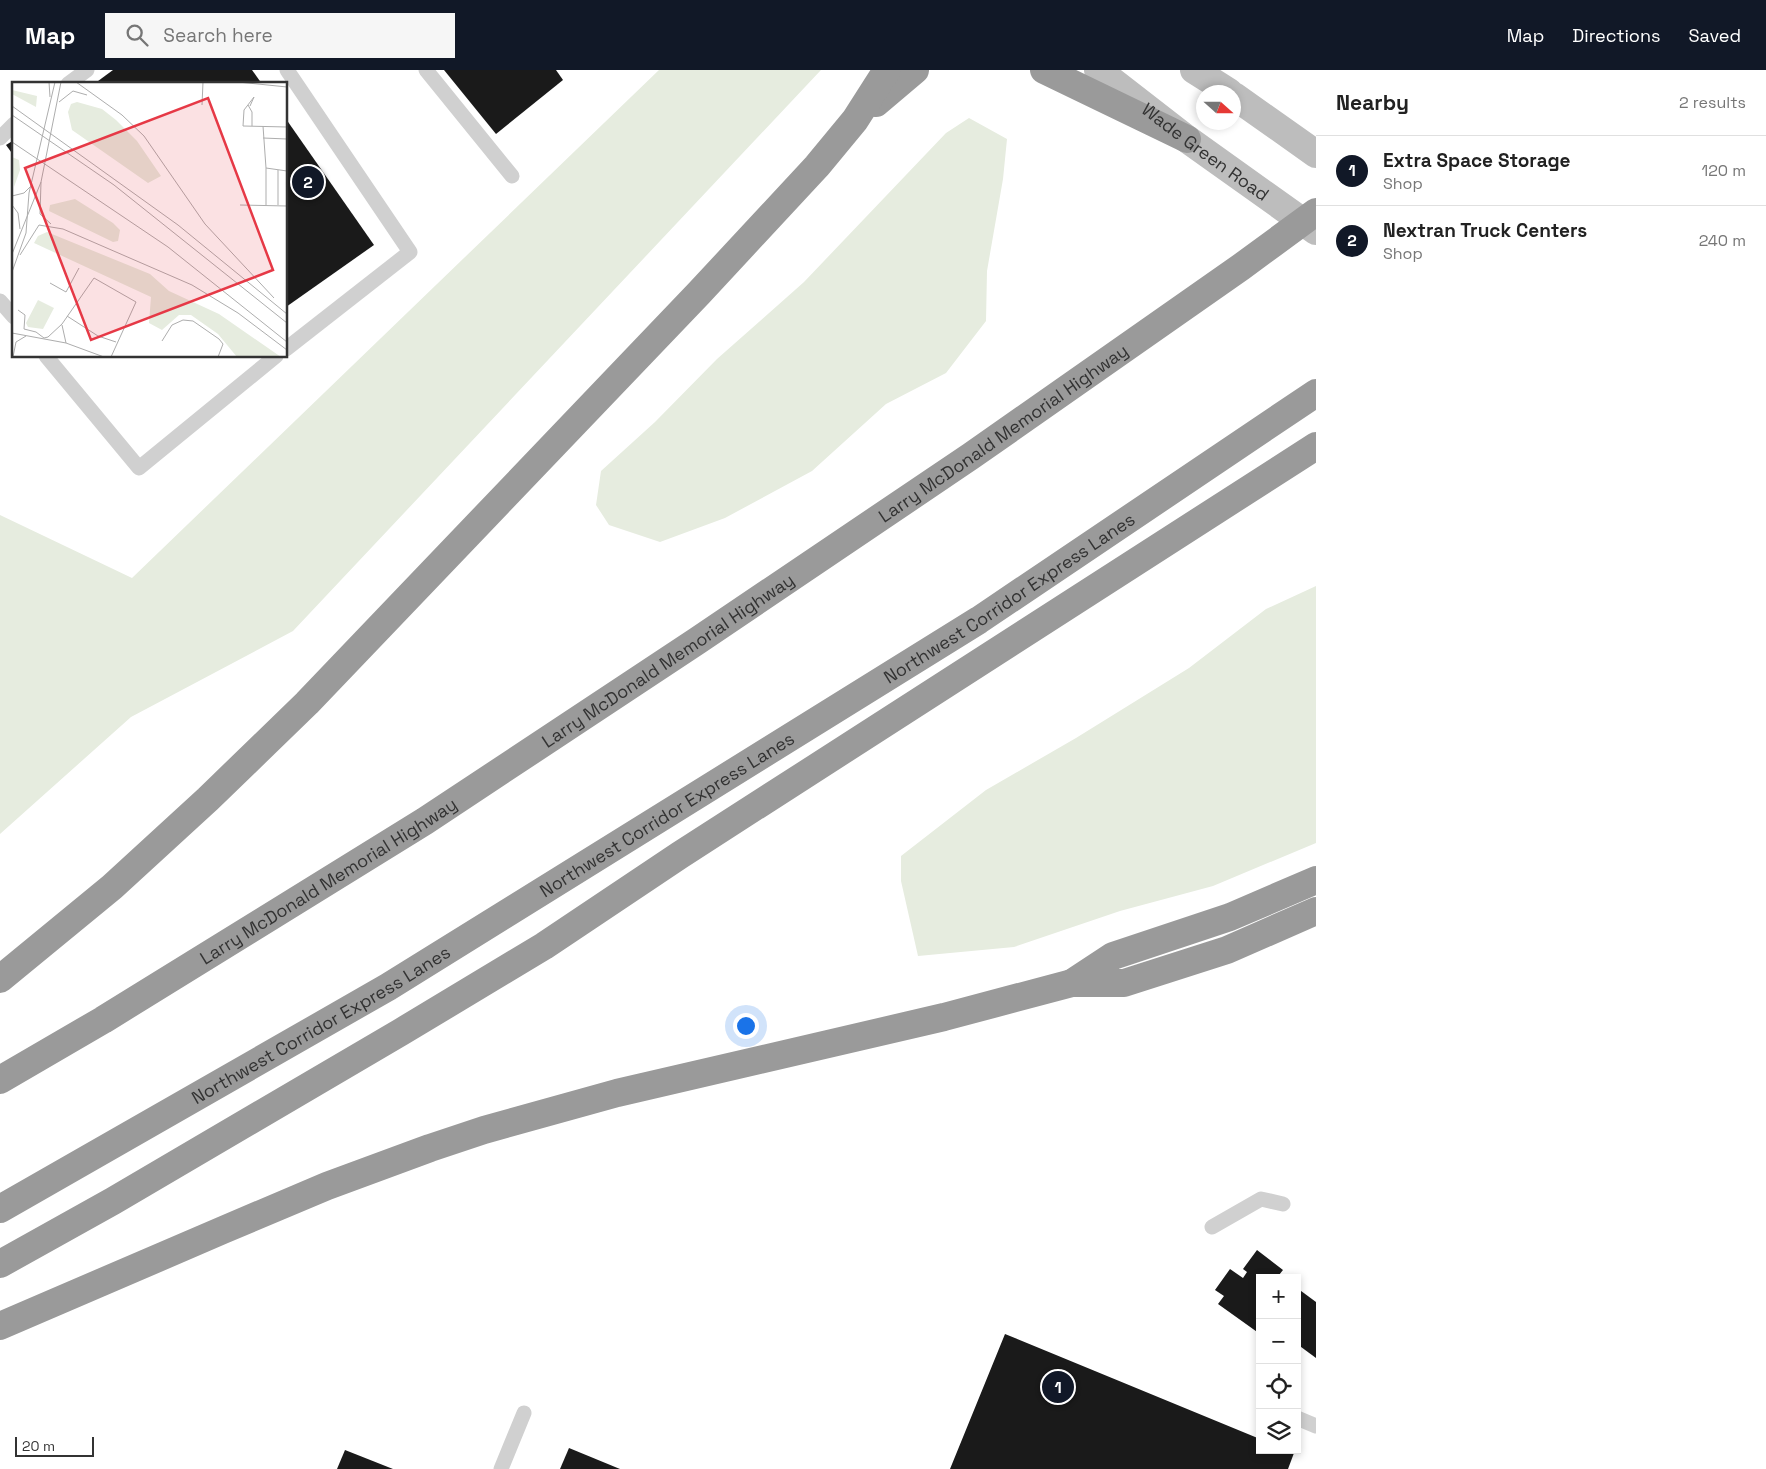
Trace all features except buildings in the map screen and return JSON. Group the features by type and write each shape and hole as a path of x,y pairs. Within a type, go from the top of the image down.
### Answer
{"highway":[{"path":"0,979 120,880 208,799 307,703 699,293 817,166 855,120 887,70"},
{"path":"855,120 915,70"},
{"path":"1044,70 1187,140"},
{"name":"Larry McDonald Memorial Highway","path":"0,1080 103,1020 425,821 664,663 979,450 1316,212"},
{"name":"Northwest Corridor Express Lanes","path":"0,1209 388,986 481,929 979,620 1316,393"},
{"path":"0,1264 113,1201 544,946 689,850 1316,446"},
{"path":"1072,983 1113,956 1230,917 1316,880"},
{"path":"0,1326 327,1186 484,1130 616,1093 944,1017 1072,983 1124,983 1227,950 1316,911"}],"main road":[{"name":"Wade Green Road","path":"1098,70 1187,140 1316,231"},
{"path":"1194,70 1217,85"},
{"path":"1241,101 1316,154"}],"lane":[{"path":"71,82 87,70"},
{"path":"287,70 410,252 288,347"},
{"path":"426,70 512,176"},
{"path":"0,138 12,126"},
{"path":"0,301 12,315"},
{"path":"48,358 139,468 274,358"},
{"path":"1212,1227 1261,1199 1282,1204"},
{"path":"501,1469 524,1413"},
{"path":"1301,1420 1316,1426"}],"shaded area":[{"path":"659,70 821,70 293,631 131,717 0,834 0,515 132,578"},
{"path":"969,118 1007,139 1003,179 987,271 986,321 946,373 886,404 812,471 725,518 660,542 609,525 596,505 601,471 655,422 717,359 804,282 946,133"},
{"path":"1316,586 1316,843 1213,886 1120,911 1014,947 918,956 901,881 901,856 986,790 1076,738 1189,668 1266,609"}],"place":[{"name":"Nextran Truck Centers","path":"308,182"},
{"name":"Extra Space Storage","path":"1058,1387"}]}
